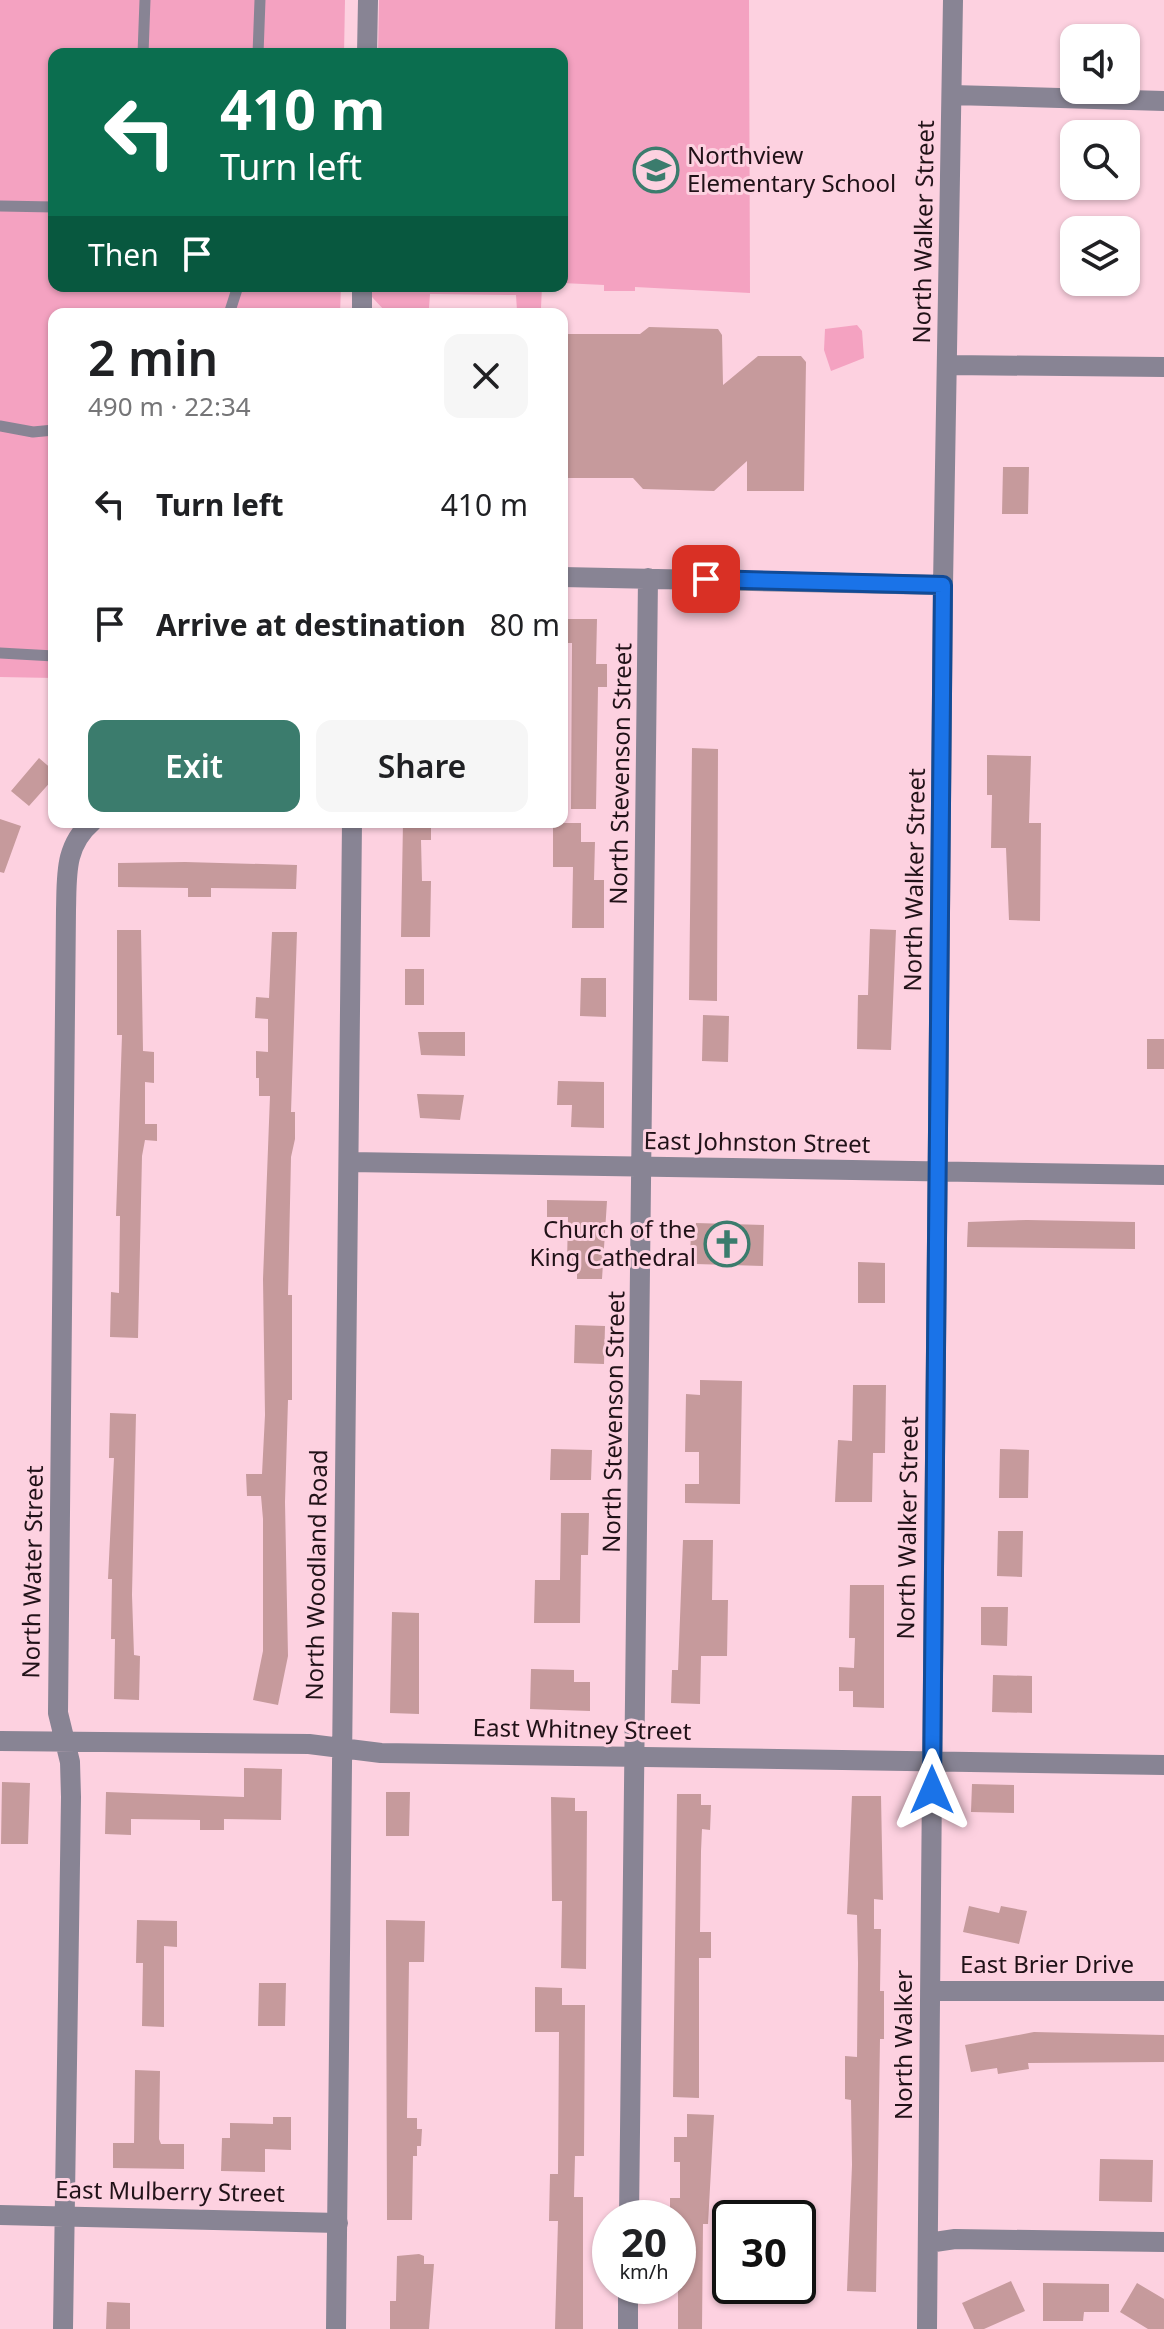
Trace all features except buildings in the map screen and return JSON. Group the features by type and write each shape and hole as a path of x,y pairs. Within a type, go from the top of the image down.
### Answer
{"street":[{"path":"367,48 368,0"},
{"name":"North Walker Street","path":"932,1761 943,585 953,0"},
{"path":"952,95 1164,101"},
{"path":"949,365 1164,367"},
{"path":"568,577 943,585"},
{"name":"North Stevenson Street","path":"629,2200 648,578"},
{"name":"North Water Street","path":"63,2329 71,1797 70,1762 58,1713 66,910 68,858 77,834 84,828"},
{"name":"North Woodland Road","path":"336,2329 352,828"},
{"name":"East Johnston Street","path":"349,1162 1164,1175"},
{"name":"East Whitney Street","path":"0,1741 309,1744 381,1753 1164,1765"},
{"name":"North Walker","path":"927,2329 932,1761"},
{"name":"East Brier Drive","path":"930,1991 1164,1991"},
{"name":"East Mulberry Street","path":"0,2215 338,2223"},
{"path":"928,2243 955,2239 1164,2242"},
{"path":"628,2304 628,2329"}],"lane":[{"path":"143,48 145,0"},
{"path":"258,48 260,0"},
{"path":"0,206 48,207"},
{"path":"0,426 48,430"},
{"path":"0,433 14,429"},
{"path":"0,653 48,656"}],"shaded area":[{"path":"0,0 345,0 344,48 48,48 48,292 341,292 340,308 48,308 48,678 0,677"},
{"path":"379,0 749,0 750,293 635,287 635,291 604,291 604,285 568,283 568,48 378,48"},
{"path":"372,292 542,292 541,308 517,308 516,295 430,294 429,308 382,308 372,297"},
{"path":"857,325 862,331 864,358 831,371 824,350 825,329"}],"place":[{"name":"Northview Elementary School","path":"656,170"},
{"name":"Church of the King Cathedral","path":"727,1244"}],"route":[{"path":"706,579 943,585 932,1790"}]}
